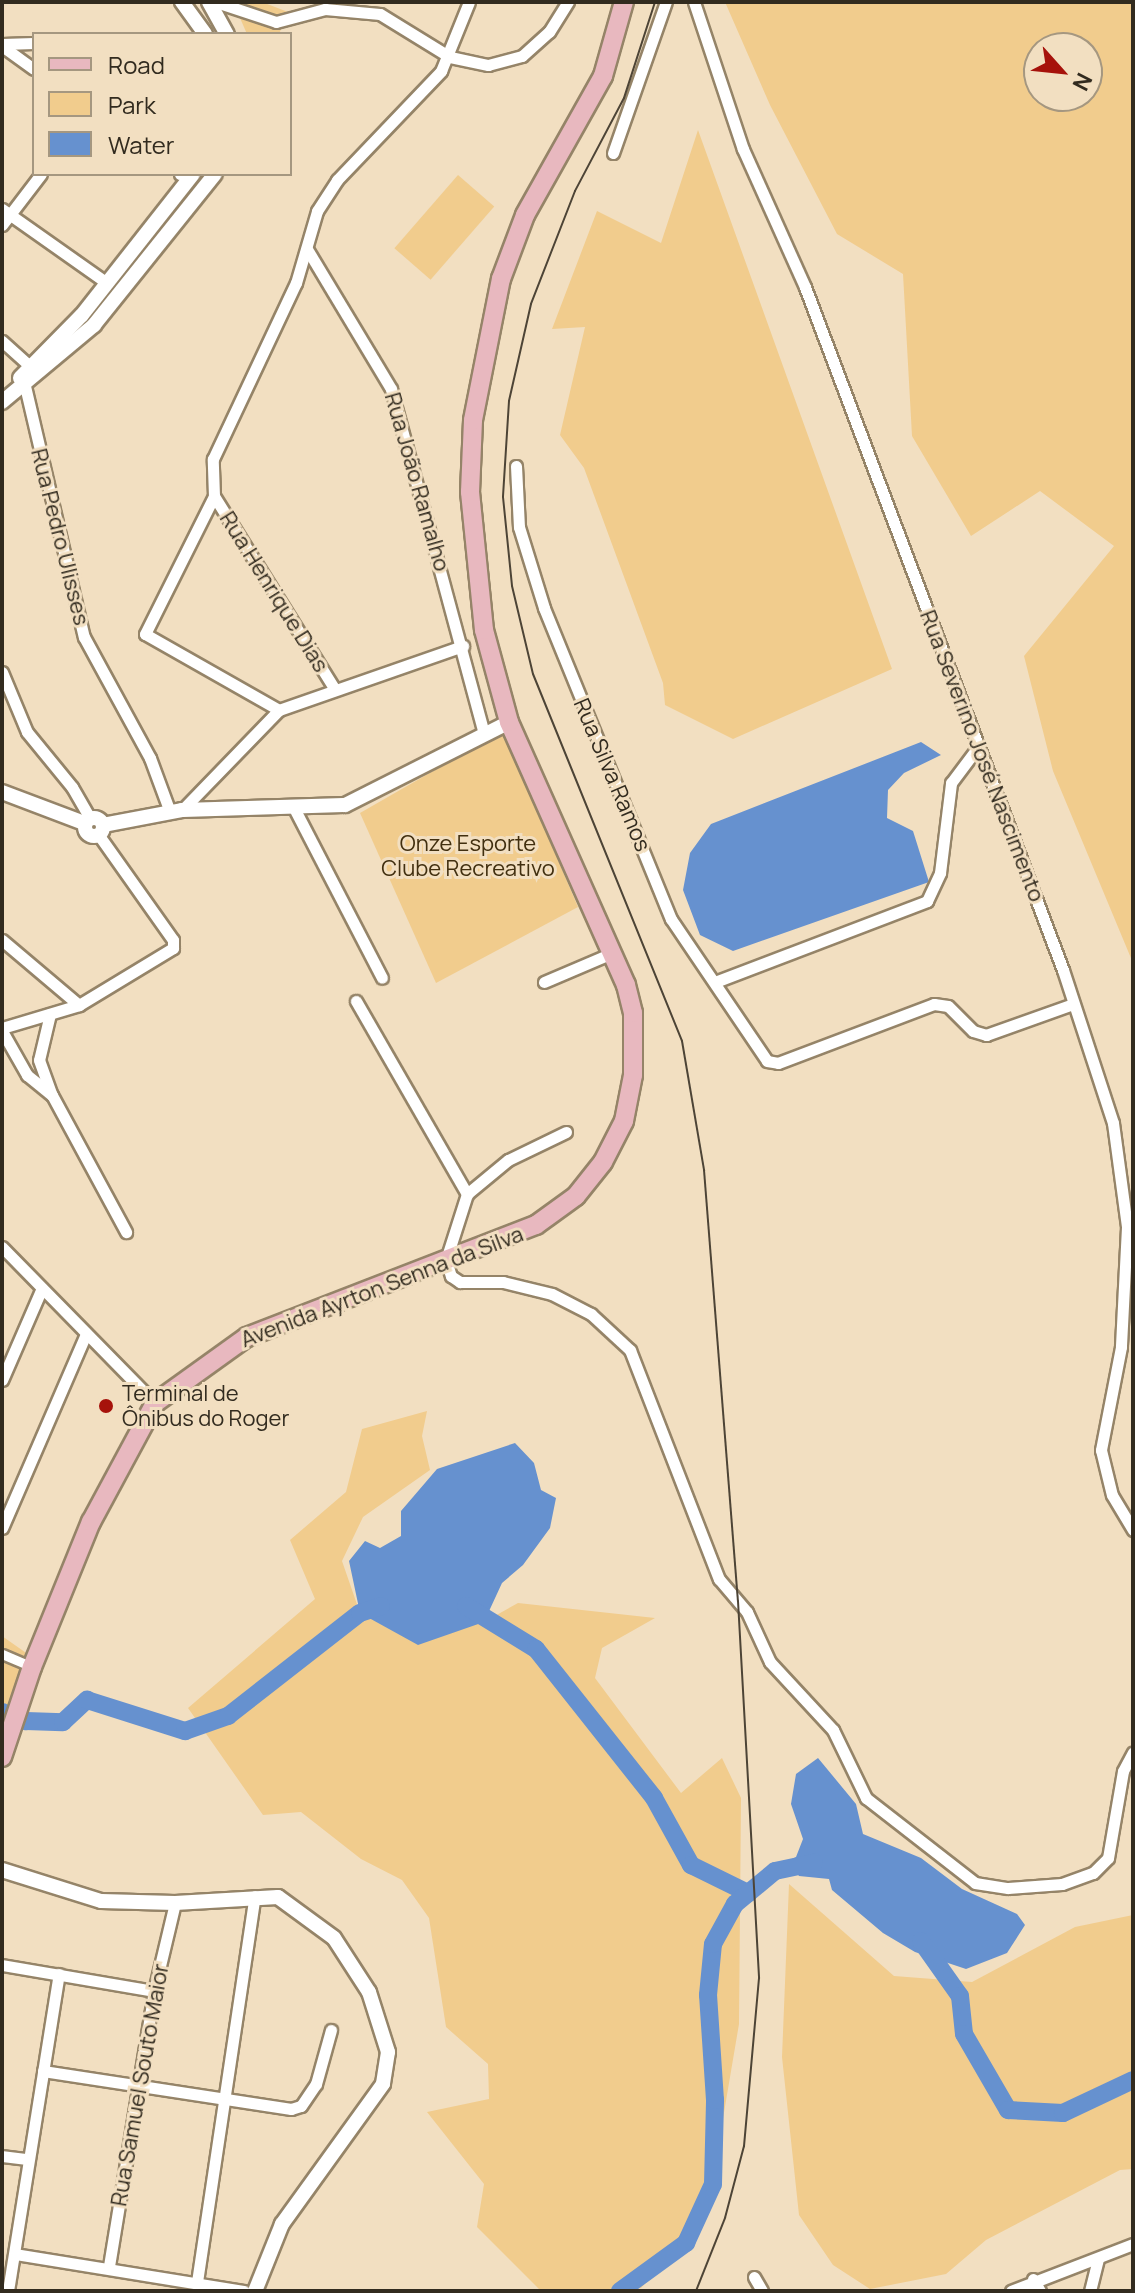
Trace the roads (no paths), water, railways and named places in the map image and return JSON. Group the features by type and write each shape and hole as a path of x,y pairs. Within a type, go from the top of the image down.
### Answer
{"main road":[{"name":"Avenida Ayrton Senna da Silva","path":"2,1757 32,1667 102,1500 155,1403 247,1337 536,1225 576,1196 603,1162 624,1121 633,1075 633,1013 612,953 509,722 484,630 474,564 473,420 484,346 525,215 603,76 624,2"}],"street":[{"path":"182,2 204,32"},
{"path":"209,2 226,32"},
{"path":"216,2 252,8 273,28 352,8 399,22 450,57 488,65 522,56 549,32 568,2"},
{"path":"279,710 145,634 214,496 213,459 296,283 325,195 450,57 469,2"},
{"path":"613,153 666,2"},
{"name":"Rua Severino José Nascimento","path":"694,2 743,149 805,287 1073,1004 1113,1123 1127,1227 1121,1347 1101,1450 1112,1495 1133,1530"},
{"path":"2,45 32,43"},
{"path":"2,45 32,68"},
{"path":"2,225 6,212 39,176"},
{"path":"2,395 32,368 107,283 191,176"},
{"path":"2,402 25,386 94,325 213,176"},
{"path":"6,212 107,283"},
{"name":"Rua João Ramalho","path":"307,249 391,389 463,646 484,733"},
{"path":"2,341 32,368"},
{"name":"Rua Pedro Ulisses","path":"25,386 84,637 176,811"},
{"name":"Rua Silva Ramos","path":"516,466 519,527 550,622 677,934 715,982 767,1061 778,1063 934,1004 948,1006 973,1031 986,1035 1073,1004"},
{"name":"Rua Henrique Dias","path":"214,496 334,688"},
{"path":"176,811 279,710 334,688 463,646"},
{"path":"2,672 27,732 72,787 94,826 174,945 79,1005 2,1029 27,1075 52,1095"},
{"path":"2,792 94,826 176,811 294,808 359,802 509,722"},
{"path":"715,982 927,901 940,873 951,783 978,747"},
{"path":"294,808 382,978"},
{"path":"2,940 79,1005"},
{"path":"544,982 612,953"},
{"path":"356,1001 467,1194"},
{"path":"50,1014 39,1060 52,1095 126,1232"},
{"path":"566,1132 508,1160 467,1194 446,1260 456,1281 514,1284 574,1303 630,1350 713,1567 747,1612 770,1662 833,1730 866,1798 967,1879 1008,1888 1062,1884 1103,1867 1112,1844 1123,1771 1133,1752"},
{"path":"2,1247 155,1403"},
{"path":"2,1380 42,1288"},
{"path":"2,1528 86,1334"},
{"path":"2,1654 32,1667"},
{"path":"2,1870 84,1898 175,1903 255,1896 290,1902 334,1938 369,1992 388,2052 388,2070 373,2103 282,2224 255,2291"},
{"path":"197,2282 228,2100 255,1896"},
{"name":"Rua Samuel Souto Maior","path":"109,2266 154,1991 175,1903"},
{"path":"2,1965 154,1991"},
{"path":"8,2291 59,1974"},
{"path":"43,2071 138,2083 278,2109 301,2106 316,2084 331,2030"},
{"path":"2,2156 28,2159"},
{"path":"1011,2291 1033,2279 1098,2259 1133,2244"},
{"path":"15,2254 109,2266 244,2291"},
{"path":"1090,2291 1098,2259"},
{"path":"754,2277 762,2291"},
{"path":"1033,2279 1040,2291"}],"water":[{"path":"921,742 941,755 904,773 888,790 887,818 913,831 929,882 733,951 700,935 683,890 690,853 711,824"},
{"path":"515,1443 534,1463 541,1490 556,1498 550,1528 523,1565 502,1583 484,1622 418,1645 360,1613 349,1561 365,1541 380,1548 401,1536 401,1511 437,1469"},
{"path":"818,1758 856,1804 863,1834 921,1858 962,1889 1017,1914 1025,1925 1007,1953 966,1969 915,1952 883,1933 832,1890 829,1879 799,1876 788,1861 796,1857 803,1839 791,1804 796,1774"}],"waterway":[{"path":"2,1712 26,1721 63,1722 87,1700 185,1731 228,1716 360,1613 381,1606"},
{"path":"466,1606 536,1649 654,1798 691,1865 748,1893"},
{"path":"620,2291 686,2243 713,2184 715,2100 708,1995 713,1944 735,1904 775,1871 814,1863"},
{"path":"921,1941 960,1996 964,2034 1008,2110 1063,2113 1133,2080"}],"tram line":[{"path":"655,2 624,98 575,191 531,304 509,401 503,497 512,586 533,674 682,1041 704,1170 738,1601 759,1978 744,2146 725,2218 696,2291"}],"place":[{"name":"Terminal de Ônibus do Roger","path":"106,1406"}],"park label":[{"name":"Onze Esporte Clube Recreativo","path":"468,856"}]}
